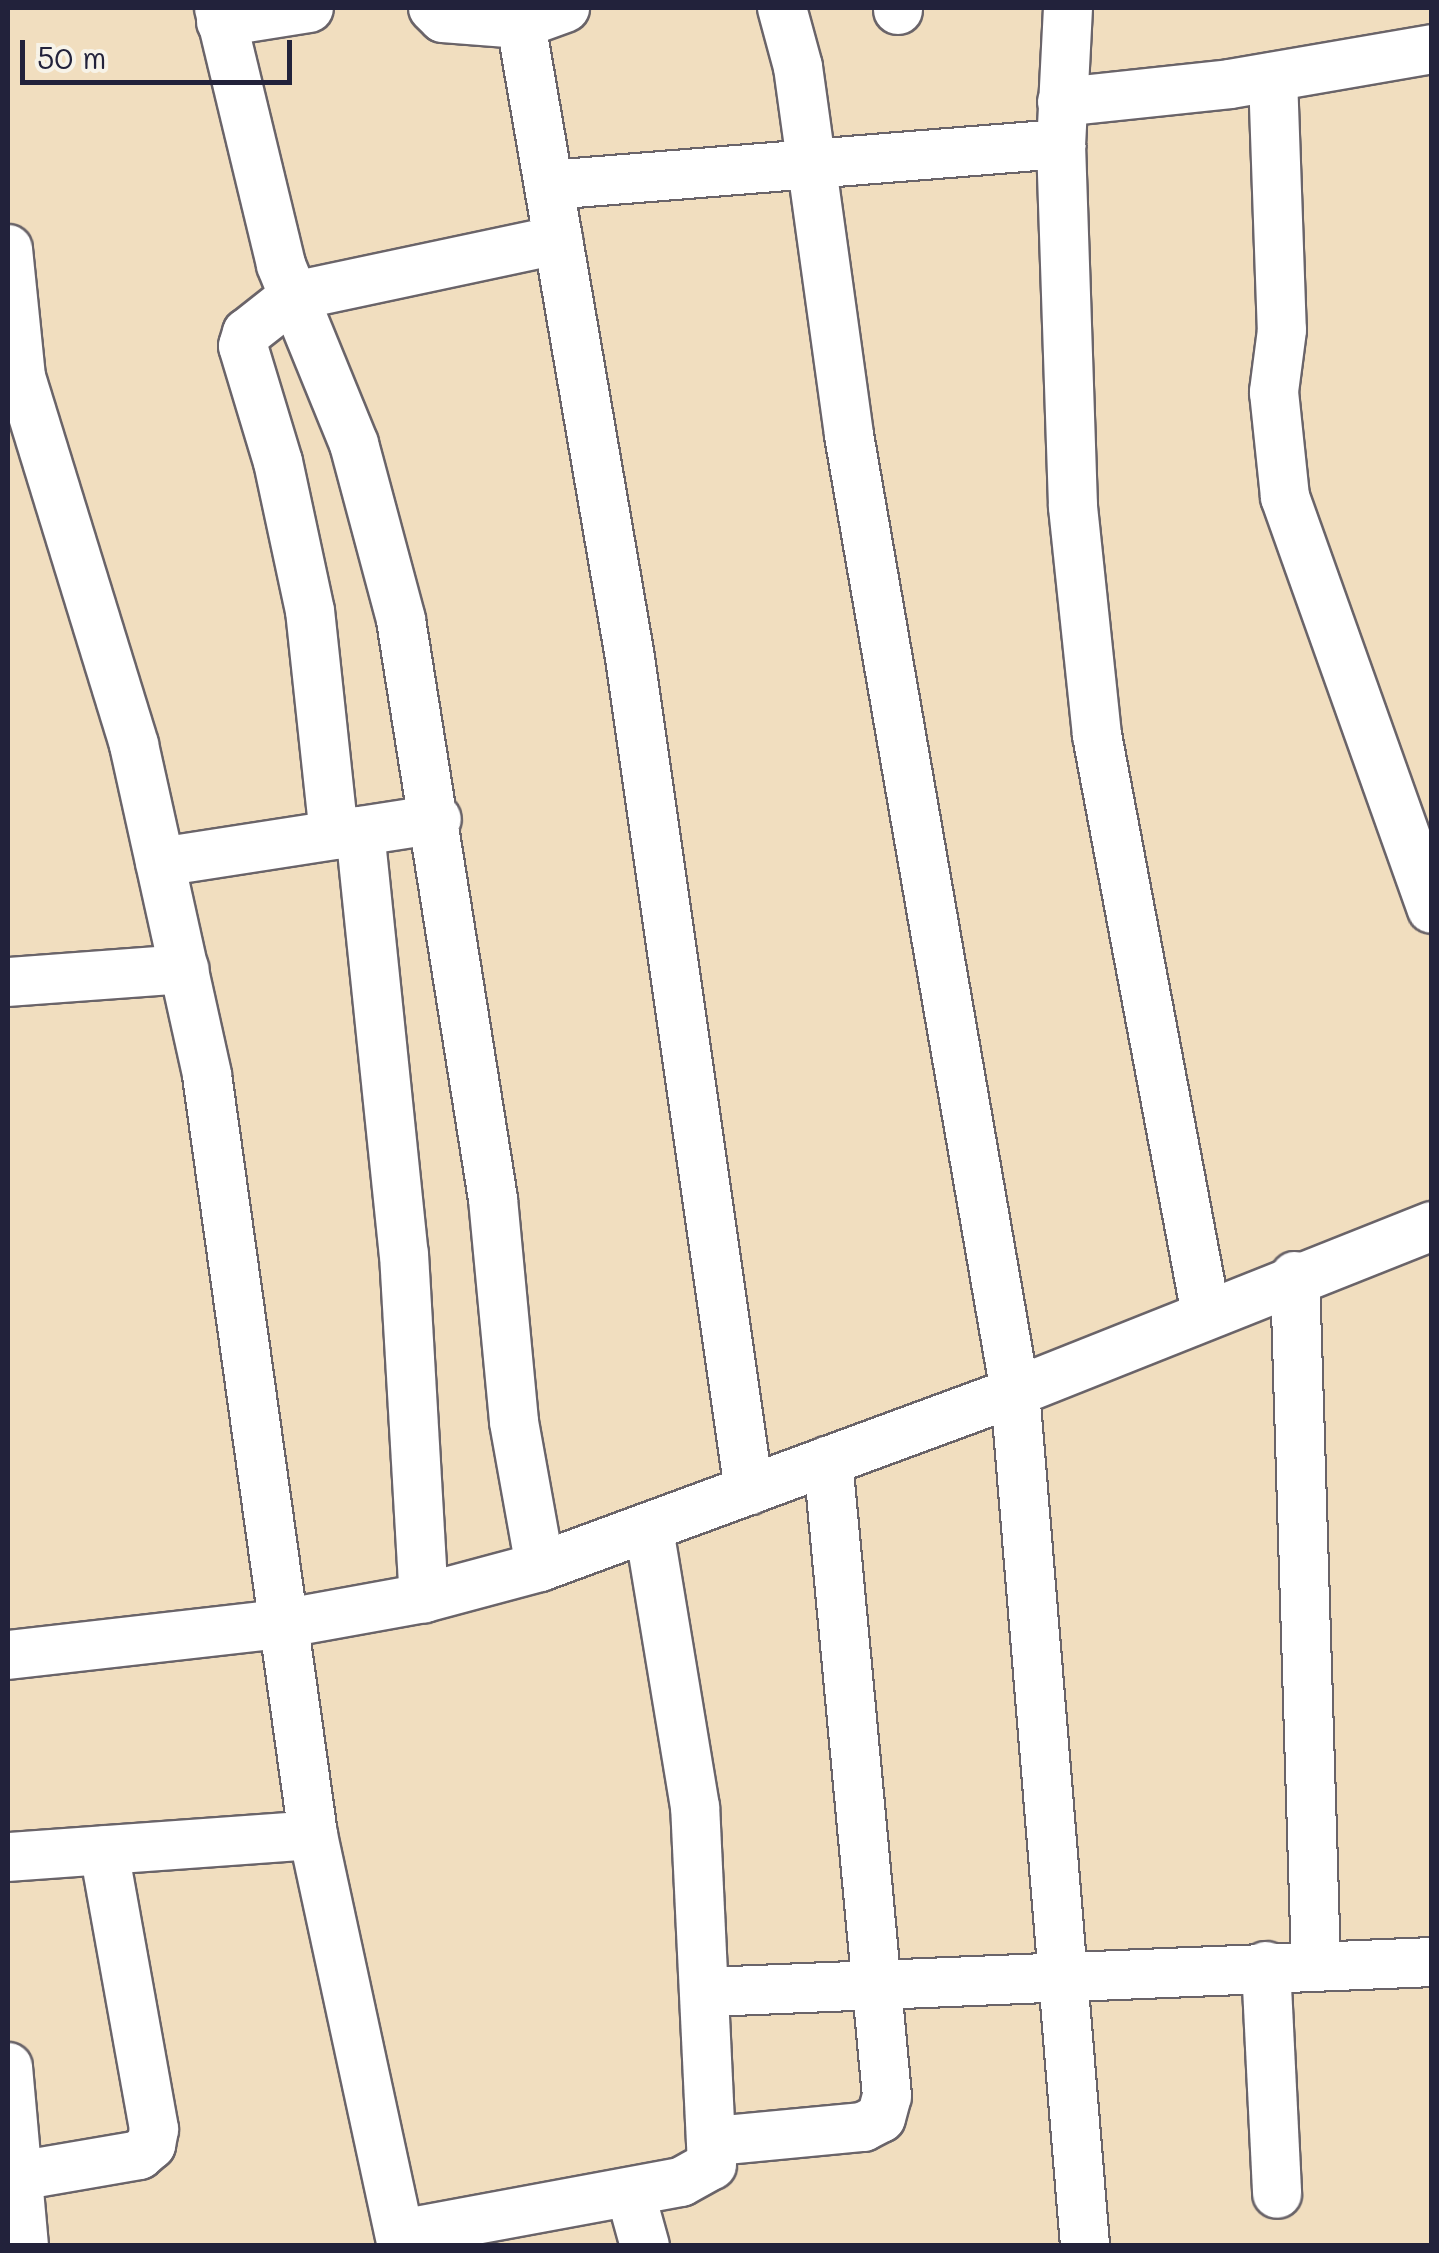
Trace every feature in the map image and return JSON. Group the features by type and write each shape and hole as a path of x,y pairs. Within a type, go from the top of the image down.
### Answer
{"street":[{"path":"309,8 220,15 294,296 354,444 401,620 494,1199 514,1422 540,1567"},
{"path":"433,8 443,18 521,24 565,8"},
{"path":"782,8 813,166 850,435 1014,1392 1066,1974 1085,2246"},
{"path":"1068,8 1062,123 1072,508 1097,736 1206,1314"},
{"path":"521,24 630,658 749,1491"},
{"path":"550,186 813,166 1062,123 1272,77 1432,49"},
{"path":"1272,77 1282,330 1275,409 1285,496 1432,909"},
{"path":"424,1598 404,1254 347,833 310,610 278,462 242,346 264,314 294,296 558,240"},
{"path":"8,249 21,376 134,745 208,1075 313,1835 401,2240 702,2175 712,2166 715,2141 708,1992 690,1769 649,1528"},
{"path":"160,862 436,819"},
{"path":"8,982 184,969"},
{"path":"8,1655 281,1624 424,1598 540,1567 1014,1392 1295,1276 1432,1226"},
{"path":"1295,1276 1316,1964"},
{"path":"715,2141 863,2127 881,2118 887,2096 828,1461"},
{"path":"8,1857 313,1835"},
{"path":"18,2176 139,2154 151,2145 154,2129 104,1850"},
{"path":"708,1992 1066,1974 1432,1962"},
{"path":"1266,1966 1278,2194"},
{"path":"8,2067 24,2246"},
{"path":"630,2192 645,2246"}]}
